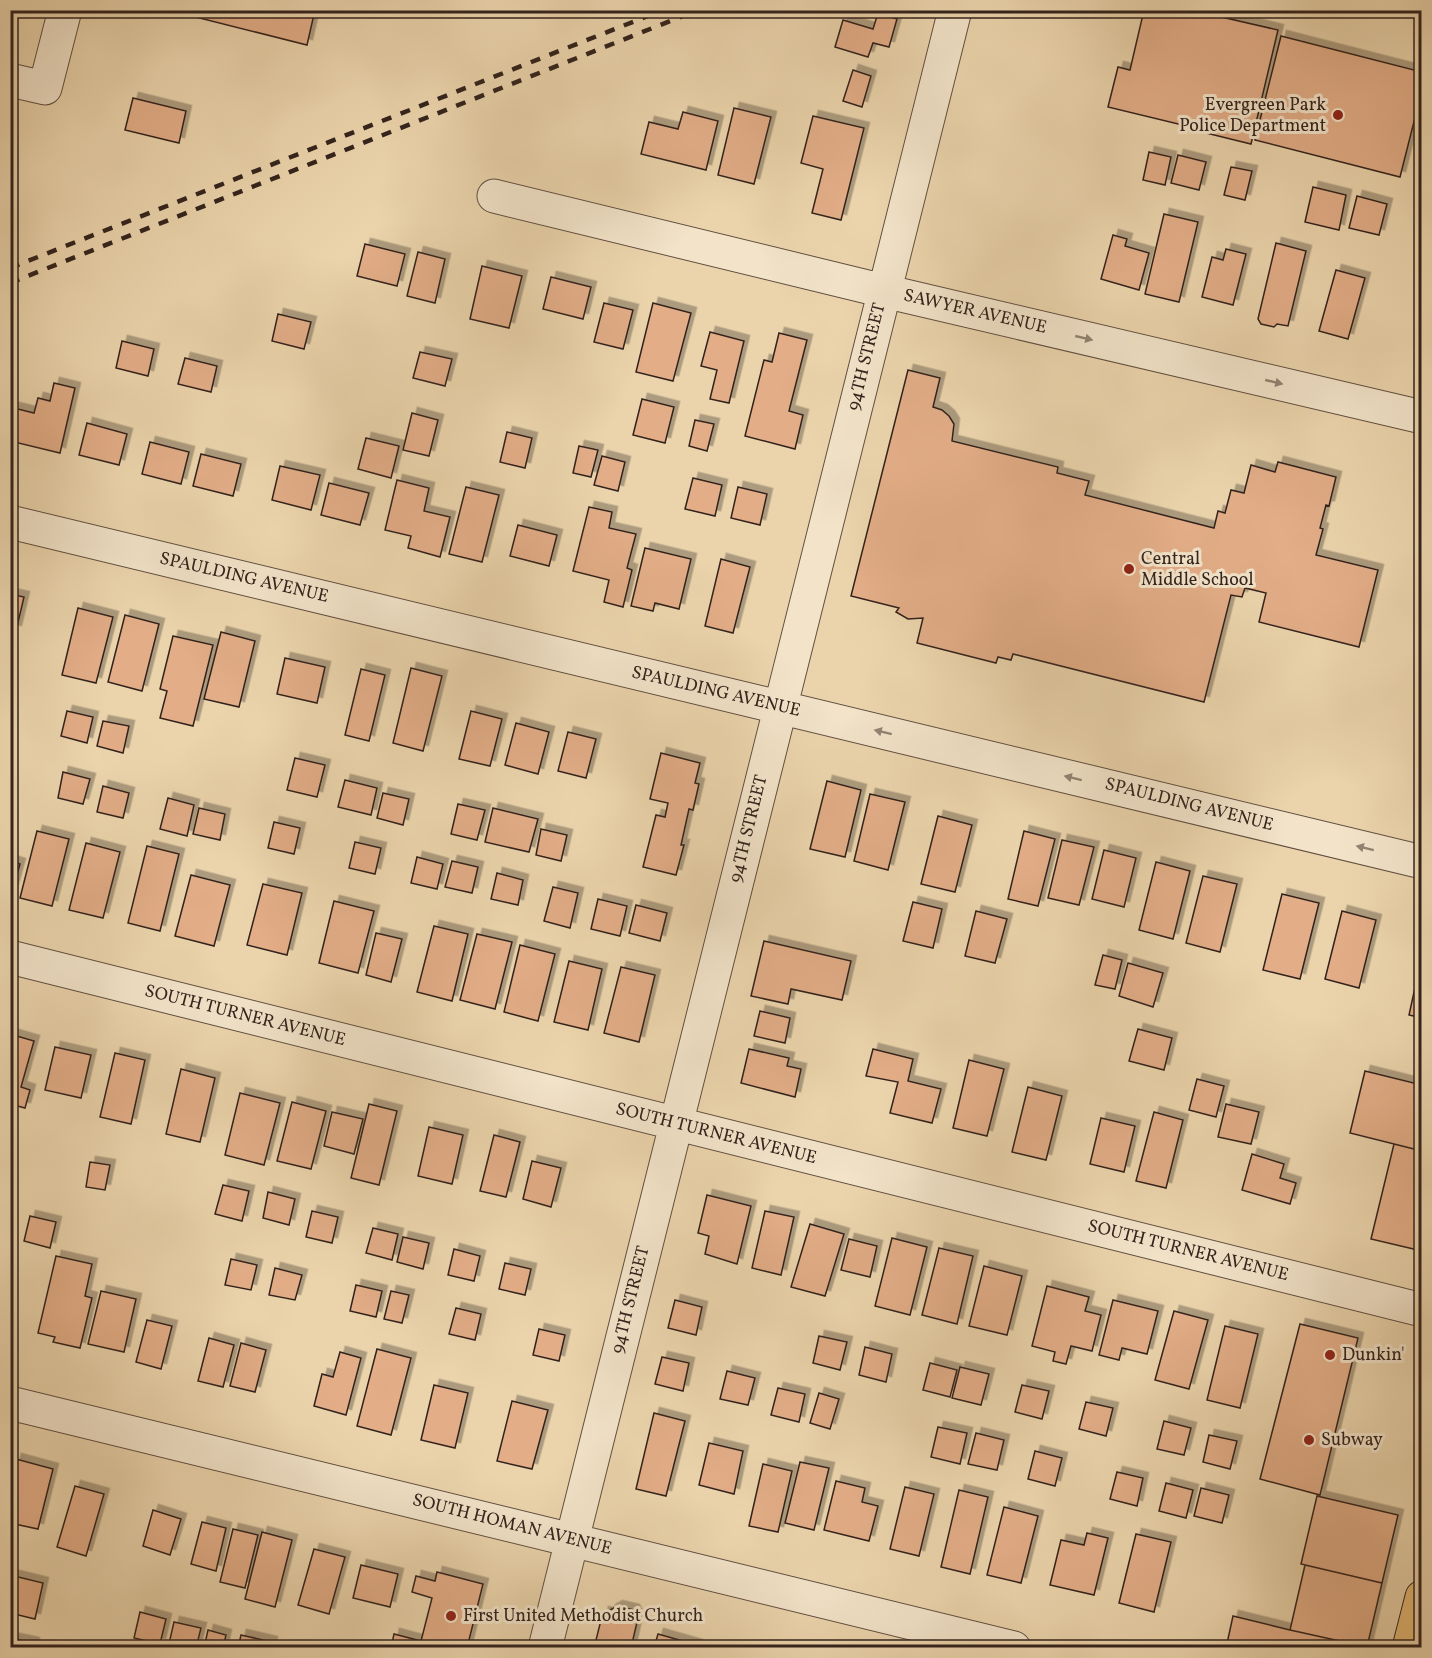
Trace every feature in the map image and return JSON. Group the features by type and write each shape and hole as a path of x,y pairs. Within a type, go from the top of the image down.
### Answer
{"main road":[{"path":"1409,1647 1422,1597"}],"street":[{"path":"10,80 45,88 65,10"},
{"name":"94TH STREET","path":"545,1647 955,10"},
{"name":"SAWYER AVENUE","path":"494,196 884,291 1422,417"},
{"name":"SPAULDING AVENUE","path":"10,522 1422,862"},
{"name":"SOUTH TURNER AVENUE","path":"10,957 1422,1310"},
{"name":"SOUTH HOMAN AVENUE","path":"10,1403 1014,1647"}],"building":[{"path":"168,10 315,10 307,45"},
{"path":"1144,10 1191,10 1278,30 1251,144 1108,107 1118,67 1130,70"},
{"path":"878,13 897,19 889,47 873,43 868,57 835,47 843,20 873,29"},
{"name":"Evergreen Park Police Department","path":"1281,36 1422,72 1422,90 1400,177 1255,140"},
{"path":"853,70 871,76 862,107 843,101"},
{"path":"133,98 186,111 179,143 125,130"},
{"path":"734,108 771,117 754,184 718,175"},
{"path":"683,112 718,121 706,170 641,154 649,122 678,129"},
{"path":"813,116 864,128 841,220 812,213 823,169 801,163"},
{"path":"1149,152 1171,157 1165,185 1143,180"},
{"path":"1178,155 1206,162 1199,190 1171,183"},
{"path":"1231,167 1252,171 1245,200 1224,195"},
{"path":"1313,187 1346,195 1339,230 1305,222"},
{"path":"1357,196 1387,204 1379,235 1349,228"},
{"path":"1164,214 1198,222 1179,302 1145,294"},
{"path":"1113,235 1127,239 1125,246 1149,253 1139,290 1101,279"},
{"path":"1276,243 1306,251 1288,326 1277,324 1274,327 1261,324 1258,319"},
{"path":"365,244 405,254 397,286 357,276"},
{"path":"1226,249 1246,254 1233,305 1202,297 1212,257 1223,260"},
{"path":"418,252 445,259 435,303 407,296"},
{"path":"482,266 522,276 509,328 470,319"},
{"path":"1336,270 1365,278 1348,339 1319,331"},
{"path":"551,277 591,287 583,319 543,309"},
{"path":"604,303 633,310 623,349 594,342"},
{"path":"653,303 691,313 673,381 636,372"},
{"path":"278,314 311,322 304,349 272,341"},
{"path":"710,332 744,341 729,403 710,399 717,370 701,366"},
{"path":"779,333 807,340 789,411 803,415 795,449 745,436 764,360 772,362"},
{"path":"122,341 154,349 148,376 116,368"},
{"path":"420,352 452,359 445,386 413,378"},
{"path":"185,358 217,366 211,392 178,384"},
{"path":"908,370 940,378 933,407 942,410 954,424 952,441 1058,467 1057,473 1089,481 1085,495 1214,528 1218,511 1225,513 1231,490 1244,493 1251,465 1275,472 1278,462 1336,477 1329,506 1326,505 1320,528 1323,529 1316,555 1378,570 1359,647 1259,622 1266,593 1245,588 1242,597 1231,595 1204,702 1013,654 1011,660 998,657 996,663 917,643 923,618 908,619 896,612 899,608 851,596"},
{"path":"54,383 75,388 60,453 10,441 10,407 34,413 38,398 50,401"},
{"path":"642,399 674,407 665,443 633,435"},
{"path":"412,413 438,420 429,456 403,450"},
{"path":"695,420 714,424 707,451 689,446"},
{"path":"87,423 127,434 119,465 79,455"},
{"path":"507,432 532,438 525,468 500,462"},
{"path":"366,438 399,446 391,478 358,469"},
{"path":"150,442 189,452 181,484 142,474"},
{"path":"579,446 598,450 591,477 573,473"},
{"path":"201,454 241,464 233,496 193,486"},
{"path":"602,456 625,462 618,491 594,485"},
{"path":"280,466 320,475 311,510 272,500"},
{"path":"693,478 722,485 715,516 685,509"},
{"path":"397,480 429,488 424,511 450,517 440,557 408,548 411,536 385,530"},
{"path":"329,483 369,493 360,525 321,515"},
{"path":"466,487 499,495 482,562 449,554"},
{"path":"738,487 767,494 760,525 731,518"},
{"path":"589,507 612,512 609,528 636,534 627,568 632,570 623,607 604,602 609,580 573,571"},
{"path":"518,525 557,535 549,566 510,556"},
{"path":"645,548 691,559 679,609 655,603 653,611 631,606"},
{"path":"721,559 750,567 733,633 705,626"},
{"path":"10,594 24,597 16,631 10,630"},
{"path":"78,608 113,617 96,683 62,675"},
{"path":"125,615 159,624 142,691 108,682"},
{"path":"221,632 255,641 239,707 204,699"},
{"path":"173,636 213,645 193,726 160,718 167,691 160,689"},
{"path":"285,658 325,667 317,703 277,694"},
{"path":"411,668 442,676 423,751 393,743"},
{"path":"361,669 385,675 369,741 345,735"},
{"path":"67,711 93,717 87,743 61,736"},
{"path":"471,711 502,719 490,766 459,759"},
{"path":"103,721 129,726 123,753 97,746"},
{"path":"516,723 549,732 538,774 505,765"},
{"path":"568,732 596,739 586,778 558,771"},
{"path":"661,753 700,763 695,783 699,784 693,810 689,809 681,845 684,845 676,875 643,867 656,815 665,817 668,803 650,799"},
{"path":"295,758 325,765 317,797 287,790"},
{"path":"63,772 90,779 83,804 58,798"},
{"path":"345,780 377,788 371,815 338,807"},
{"path":"827,781 861,790 845,857 810,849"},
{"path":"103,786 129,793 123,818 97,812"},
{"path":"383,793 409,799 403,825 377,818"},
{"path":"870,794 905,802 888,870 854,861"},
{"path":"168,798 194,805 187,836 160,829"},
{"path":"458,804 485,810 477,840 451,834"},
{"path":"199,808 225,814 220,840 193,834"},
{"path":"493,808 538,819 529,852 485,842"},
{"path":"938,816 972,825 955,892 921,884"},
{"path":"274,822 300,828 294,854 268,848"},
{"path":"541,829 567,835 561,861 536,855"},
{"path":"37,831 69,839 52,906 20,898"},
{"path":"1024,831 1055,839 1038,906 1008,899"},
{"path":"1062,840 1094,847 1079,905 1048,898"},
{"path":"355,842 381,848 375,874 349,868"},
{"path":"86,843 120,852 103,918 69,910"},
{"path":"147,846 179,854 160,931 128,923"},
{"path":"1104,850 1136,858 1124,907 1092,899"},
{"path":"417,857 443,864 437,889 411,883"},
{"path":"10,861 20,864 11,896 10,896"},
{"path":"452,861 478,867 472,893 445,887"},
{"path":"1156,862 1190,871 1173,939 1139,930"},
{"path":"497,873 523,880 518,905 491,899"},
{"path":"191,875 230,885 214,946 175,936"},
{"path":"1203,876 1237,884 1220,952 1186,943"},
{"path":"263,884 302,893 287,955 247,945"},
{"path":"553,887 578,893 570,928 544,921"},
{"path":"1282,894 1319,903 1300,979 1263,970"},
{"path":"598,899 627,906 620,936 591,929"},
{"path":"334,901 374,911 358,973 319,963"},
{"path":"913,902 942,909 933,948 903,941"},
{"path":"636,905 667,913 660,941 629,933"},
{"path":"976,911 1007,919 995,963 965,956"},
{"path":"1342,911 1376,920 1359,988 1325,979"},
{"path":"434,926 468,934 452,1001 417,992"},
{"path":"376,933 402,939 391,982 366,975"},
{"path":"477,934 512,942 495,1009 460,1000"},
{"path":"764,941 851,961 842,1000 791,989 788,1004 751,996"},
{"path":"520,945 555,954 538,1021 504,1012"},
{"path":"1103,955 1122,960 1115,989 1095,985"},
{"path":"569,961 602,969 588,1030 554,1022"},
{"path":"1128,963 1163,973 1153,1007 1119,996"},
{"path":"621,967 655,975 639,1042 604,1033"},
{"path":"1416,983 1422,984 1422,1018 1409,1015"},
{"path":"760,1011 790,1018 785,1043 754,1036"},
{"path":"1138,1029 1172,1038 1164,1070 1129,1061"},
{"path":"10,1034 34,1041 21,1087 30,1090 25,1108 10,1104"},
{"path":"55,1047 91,1055 81,1098 45,1090"},
{"path":"749,1049 789,1058 787,1066 801,1069 795,1097 741,1083"},
{"path":"873,1049 913,1059 908,1081 941,1089 932,1123 890,1113 898,1082 866,1076"},
{"path":"115,1053 145,1060 131,1124 100,1117"},
{"path":"969,1060 1004,1069 987,1136 953,1128"},
{"path":"181,1069 215,1078 200,1142 166,1134"},
{"path":"1365,1071 1422,1085 1422,1151 1350,1133"},
{"path":"1197,1079 1224,1086 1216,1117 1189,1110"},
{"path":"1028,1087 1062,1096 1046,1160 1012,1152"},
{"path":"240,1093 280,1103 264,1165 225,1155"},
{"path":"292,1102 326,1111 311,1169 277,1161"},
{"path":"369,1104 397,1111 379,1185 351,1178"},
{"path":"1226,1104 1259,1112 1251,1144 1218,1137"},
{"path":"332,1112 363,1119 354,1154 324,1146"},
{"path":"1154,1112 1183,1120 1166,1188 1136,1181"},
{"path":"1101,1118 1135,1126 1124,1172 1090,1164"},
{"path":"429,1127 463,1135 452,1184 418,1176"},
{"path":"494,1135 520,1142 506,1197 480,1191"},
{"path":"1394,1144 1422,1151 1422,1251 1371,1239"},
{"path":"1252,1154 1284,1164 1280,1178 1296,1183 1290,1204 1242,1190"},
{"path":"532,1161 561,1168 551,1207 523,1199"},
{"path":"90,1162 110,1165 105,1190 86,1187"},
{"path":"223,1185 249,1191 242,1221 215,1214"},
{"path":"268,1192 295,1199 289,1225 263,1218"},
{"path":"707,1195 751,1206 737,1264 705,1254 709,1236 698,1233"},
{"path":"312,1211 338,1217 332,1243 306,1237"},
{"path":"765,1211 794,1217 781,1275 752,1268"},
{"path":"30,1216 56,1222 50,1248 24,1241"},
{"path":"810,1224 844,1234 825,1296 791,1287"},
{"path":"373,1228 398,1234 392,1260 366,1253"},
{"path":"403,1237 429,1243 423,1269 397,1262"},
{"path":"892,1238 927,1247 910,1315 875,1306"},
{"path":"849,1239 877,1246 870,1277 841,1270"},
{"path":"939,1248 973,1256 957,1324 922,1315"},
{"path":"454,1249 480,1256 474,1281 448,1275"},
{"path":"56,1256 92,1264 85,1296 92,1298 80,1348 53,1342 55,1337 38,1333"},
{"path":"231,1259 257,1265 251,1290 225,1285"},
{"path":"505,1263 531,1269 525,1295 499,1289"},
{"path":"984,1266 1022,1276 1007,1335 969,1326"},
{"path":"275,1268 302,1275 295,1300 269,1295"},
{"path":"356,1285 382,1291 376,1317 350,1311"},
{"path":"1047,1286 1089,1297 1085,1311 1101,1315 1092,1351 1071,1346 1066,1364 1053,1361 1055,1352 1032,1346"},
{"path":"101,1291 136,1299 124,1352 88,1344"},
{"path":"391,1291 409,1295 402,1323 384,1319"},
{"path":"675,1300 702,1307 696,1335 668,1328"},
{"path":"1113,1300 1158,1311 1147,1354 1122,1348 1119,1360 1099,1355"},
{"path":"456,1308 481,1314 475,1340 449,1334"},
{"path":"1174,1311 1208,1320 1189,1389 1155,1380"},
{"path":"147,1320 172,1326 161,1369 136,1362"},
{"path":"1300,1324 1358,1338 1320,1495 1260,1479"},
{"path":"1225,1326 1258,1334 1240,1408 1207,1400"},
{"path":"539,1329 565,1335 559,1361 533,1355"},
{"path":"819,1336 847,1342 840,1370 813,1363"},
{"path":"209,1338 234,1345 223,1387 198,1381"},
{"path":"241,1343 266,1350 255,1392 230,1386"},
{"path":"865,1347 892,1354 886,1382 859,1375"},
{"path":"377,1349 411,1358 391,1435 357,1426"},
{"path":"340,1352 361,1358 346,1415 314,1406 322,1374 333,1377"},
{"path":"662,1357 689,1363 683,1391 655,1384"},
{"path":"930,1363 957,1370 950,1397 923,1390"},
{"path":"960,1367 989,1374 981,1405 952,1398"},
{"path":"727,1371 755,1378 748,1405 720,1399"},
{"path":"434,1385 468,1393 455,1448 421,1440"},
{"path":"1022,1385 1049,1391 1042,1419 1015,1412"},
{"path":"778,1388 805,1394 799,1422 771,1415"},
{"path":"819,1393 839,1399 830,1429 810,1423"},
{"path":"512,1401 548,1410 532,1469 497,1461"},
{"path":"1086,1402 1113,1408 1106,1436 1079,1429"},
{"path":"654,1413 685,1421 666,1496 636,1489"},
{"path":"1164,1421 1191,1428 1184,1455 1157,1449"},
{"path":"938,1427 967,1433 960,1464 931,1457"},
{"path":"976,1433 1004,1440 997,1470 968,1464"},
{"path":"1209,1435 1237,1441 1230,1469 1203,1462"},
{"path":"709,1443 743,1451 734,1494 699,1485"},
{"path":"1035,1451 1062,1458 1055,1486 1028,1479"},
{"path":"16,1459 53,1469 38,1529 10,1523 10,1481"},
{"path":"800,1462 829,1468 814,1530 785,1523"},
{"path":"763,1464 792,1471 778,1532 749,1526"},
{"path":"1117,1472 1143,1478 1137,1506 1110,1499"},
{"path":"836,1481 865,1488 862,1502 878,1506 869,1541 824,1530"},
{"path":"1166,1483 1193,1490 1186,1518 1159,1511"},
{"path":"75,1486 104,1494 86,1556 57,1547"},
{"path":"905,1487 934,1494 919,1556 890,1549"},
{"path":"1201,1488 1229,1495 1222,1523 1194,1516"},
{"path":"959,1490 988,1497 970,1574 941,1567"},
{"path":"1317,1496 1398,1515 1382,1583 1301,1564"},
{"path":"1004,1507 1038,1516 1021,1583 987,1575"},
{"path":"153,1510 181,1519 170,1555 143,1546"},
{"path":"202,1522 226,1528 216,1571 191,1564"},
{"path":"233,1529 258,1535 245,1588 220,1582"},
{"path":"262,1532 292,1540 275,1607 245,1599"},
{"path":"1087,1533 1108,1538 1094,1595 1050,1585 1061,1540 1084,1545"},
{"path":"1136,1534 1171,1542 1154,1612 1119,1603"},
{"path":"314,1549 345,1557 329,1614 298,1605"},
{"path":"361,1565 398,1574 390,1607 353,1598"},
{"path":"1305,1565 1382,1583 1367,1647 1290,1630"},
{"name":"First United Methodist Church","path":"437,1572 483,1584 467,1648 391,1648 394,1634 421,1641 432,1598 412,1592 416,1576 435,1581"},
{"path":"10,1575 43,1583 35,1619 10,1613"},
{"path":"617,1606 634,1610 638,1618 631,1648 594,1648 603,1612 609,1613"},
{"path":"140,1612 166,1619 160,1644 134,1638"},
{"path":"1233,1616 1290,1630 1367,1647 1226,1648"},
{"path":"174,1622 201,1628 196,1648 168,1648"},
{"path":"208,1630 226,1635 223,1648 204,1648"},
{"path":"658,1634 697,1645 696,1648 654,1648"},
{"path":"241,1635 272,1642 271,1648 238,1648"},
{"path":"10,1638 34,1643 33,1648 10,1648"}],"railway":[{"path":"10,268 663,10"},
{"path":"10,283 698,10"}],"place":[{"name":"Evergreen Park Police Department","path":"1338,115"},
{"name":"Central Middle School","path":"1129,569"},
{"name":"Dunkin'","path":"1330,1355"},
{"name":"Subway","path":"1309,1440"},
{"name":"First United Methodist Church","path":"451,1616"}]}
